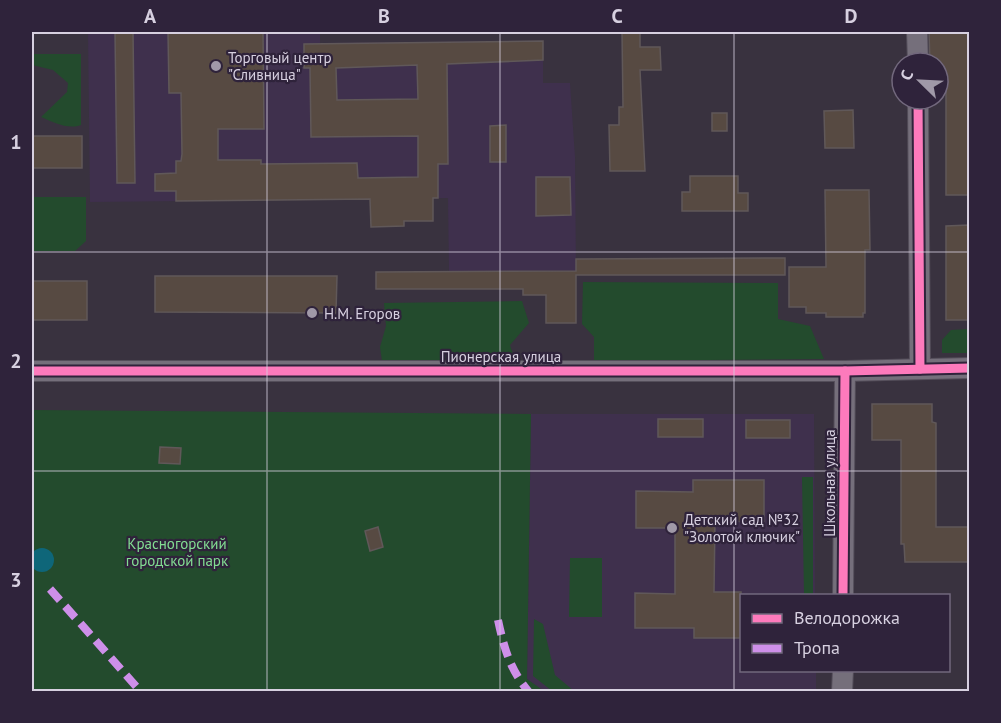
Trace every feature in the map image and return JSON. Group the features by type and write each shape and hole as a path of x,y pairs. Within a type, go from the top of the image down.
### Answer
{"street":[{"path":"917,32 918,51"},
{"path":"918,111 920,369"},
{"name":"Пионерская улица","path":"32,371 845,371 969,368"},
{"name":"Школьная улица","path":"843,594 845,371"},
{"path":"843,672 843,692"}],"shaded area":[{"path":"88,32 320,32 320,43 543,41 543,83 570,83 575,157 576,271 449,271 448,198 90,202"},
{"name":"Детский сад №32 \"Золотой ключик\"","path":"531,414 814,414 815,594 740,594 740,672 816,672 816,691 544,692 527,679"}],"green space":[{"path":"32,54 81,54 81,125 66,126 41,117 67,92 68,83 53,70 32,65"},
{"path":"32,197 86,197 86,241 75,251 32,251"},
{"path":"583,282 778,283 778,319 810,326 824,359 594,361 594,337 582,324"},
{"path":"522,301 529,323 510,345 515,361 382,361 380,347 386,326 384,303"},
{"path":"969,329 969,353 942,353 942,340 951,330"},
{"name":"Красногорский городской парк","path":"32,410 531,414 527,679 544,691 32,692"},
{"path":"802,477 813,477 813,594 804,594"},
{"path":"570,558 602,558 602,617 569,617"},
{"path":"534,619 543,624 555,675 574,691 552,691 533,676"}],"water":[{"path":"42,548 47,549 53,555 53,565 47,571 42,572 37,571 31,565 30,560 31,555 37,549"}],"building":[{"path":"115,32 133,32 135,183 117,183"},
{"path":"168,32 263,32 264,129 218,129 218,160 261,160 261,164 357,163 358,178 418,177 418,136 311,137 310,68 304,68 304,44 543,41 543,60 447,64 448,164 438,164 438,198 433,198 433,221 404,221 404,226 371,227 370,199 176,201 176,191 155,191 155,174 176,173 176,161 181,161 182,154 181,93 169,93","holes":["417,65 418,99 337,100 336,68"]},
{"path":"622,32 640,32 640,47 660,47 661,70 640,70 645,171 610,171 609,125 619,125 619,107 623,107"},
{"path":"929,32 969,32 969,195 946,195 946,111 950,111 950,51 930,51"},
{"path":"853,110 854,148 825,148 824,111"},
{"path":"712,113 727,113 727,131 712,131"},
{"path":"506,125 506,162 490,162 490,126"},
{"path":"32,136 82,136 82,168 32,168"},
{"path":"690,176 738,176 738,193 748,193 748,211 682,211 682,192 690,192"},
{"path":"536,177 570,177 571,215 536,216"},
{"path":"825,190 869,190 870,250 865,250 865,313 863,317 826,317 826,313 806,313 806,307 789,307 789,267 826,267"},
{"path":"969,225 969,320 946,320 946,226"},
{"path":"785,258 785,275 576,275 576,323 546,323 546,295 523,295 523,289 376,289 376,272 576,271 576,259"},
{"path":"155,276 337,276 336,313 155,312"},
{"path":"32,281 87,281 87,320 32,320"},
{"path":"872,404 932,404 932,422 936,423 936,527 969,527 969,562 905,562 904,544 901,544 901,440 872,440"},
{"path":"658,419 703,419 703,437 658,437"},
{"path":"746,420 790,420 790,438 746,438"},
{"path":"160,447 181,448 180,464 159,463"},
{"path":"693,480 764,480 764,522 715,521 714,592 741,592 740,638 694,638 694,628 635,628 635,593 675,594 675,528 636,528 636,491 693,492"},
{"path":"378,527 383,547 370,551 365,531"}],"marked path":[{"path":"50,589 141,692"},
{"path":"498,620 509,658 522,684 529,692"}],"cycle path":[{"path":"918,111 920,369"},
{"path":"32,371 845,371 970,368"},
{"path":"843,594 845,371"}],"place":[{"name":"Торговый центр \"Сливница\"","path":"216,66"},
{"name":"Н.М. Егоров","path":"312,313"},
{"name":"Детский сад №32 \"Золотой ключик\"","path":"672,528"}]}
